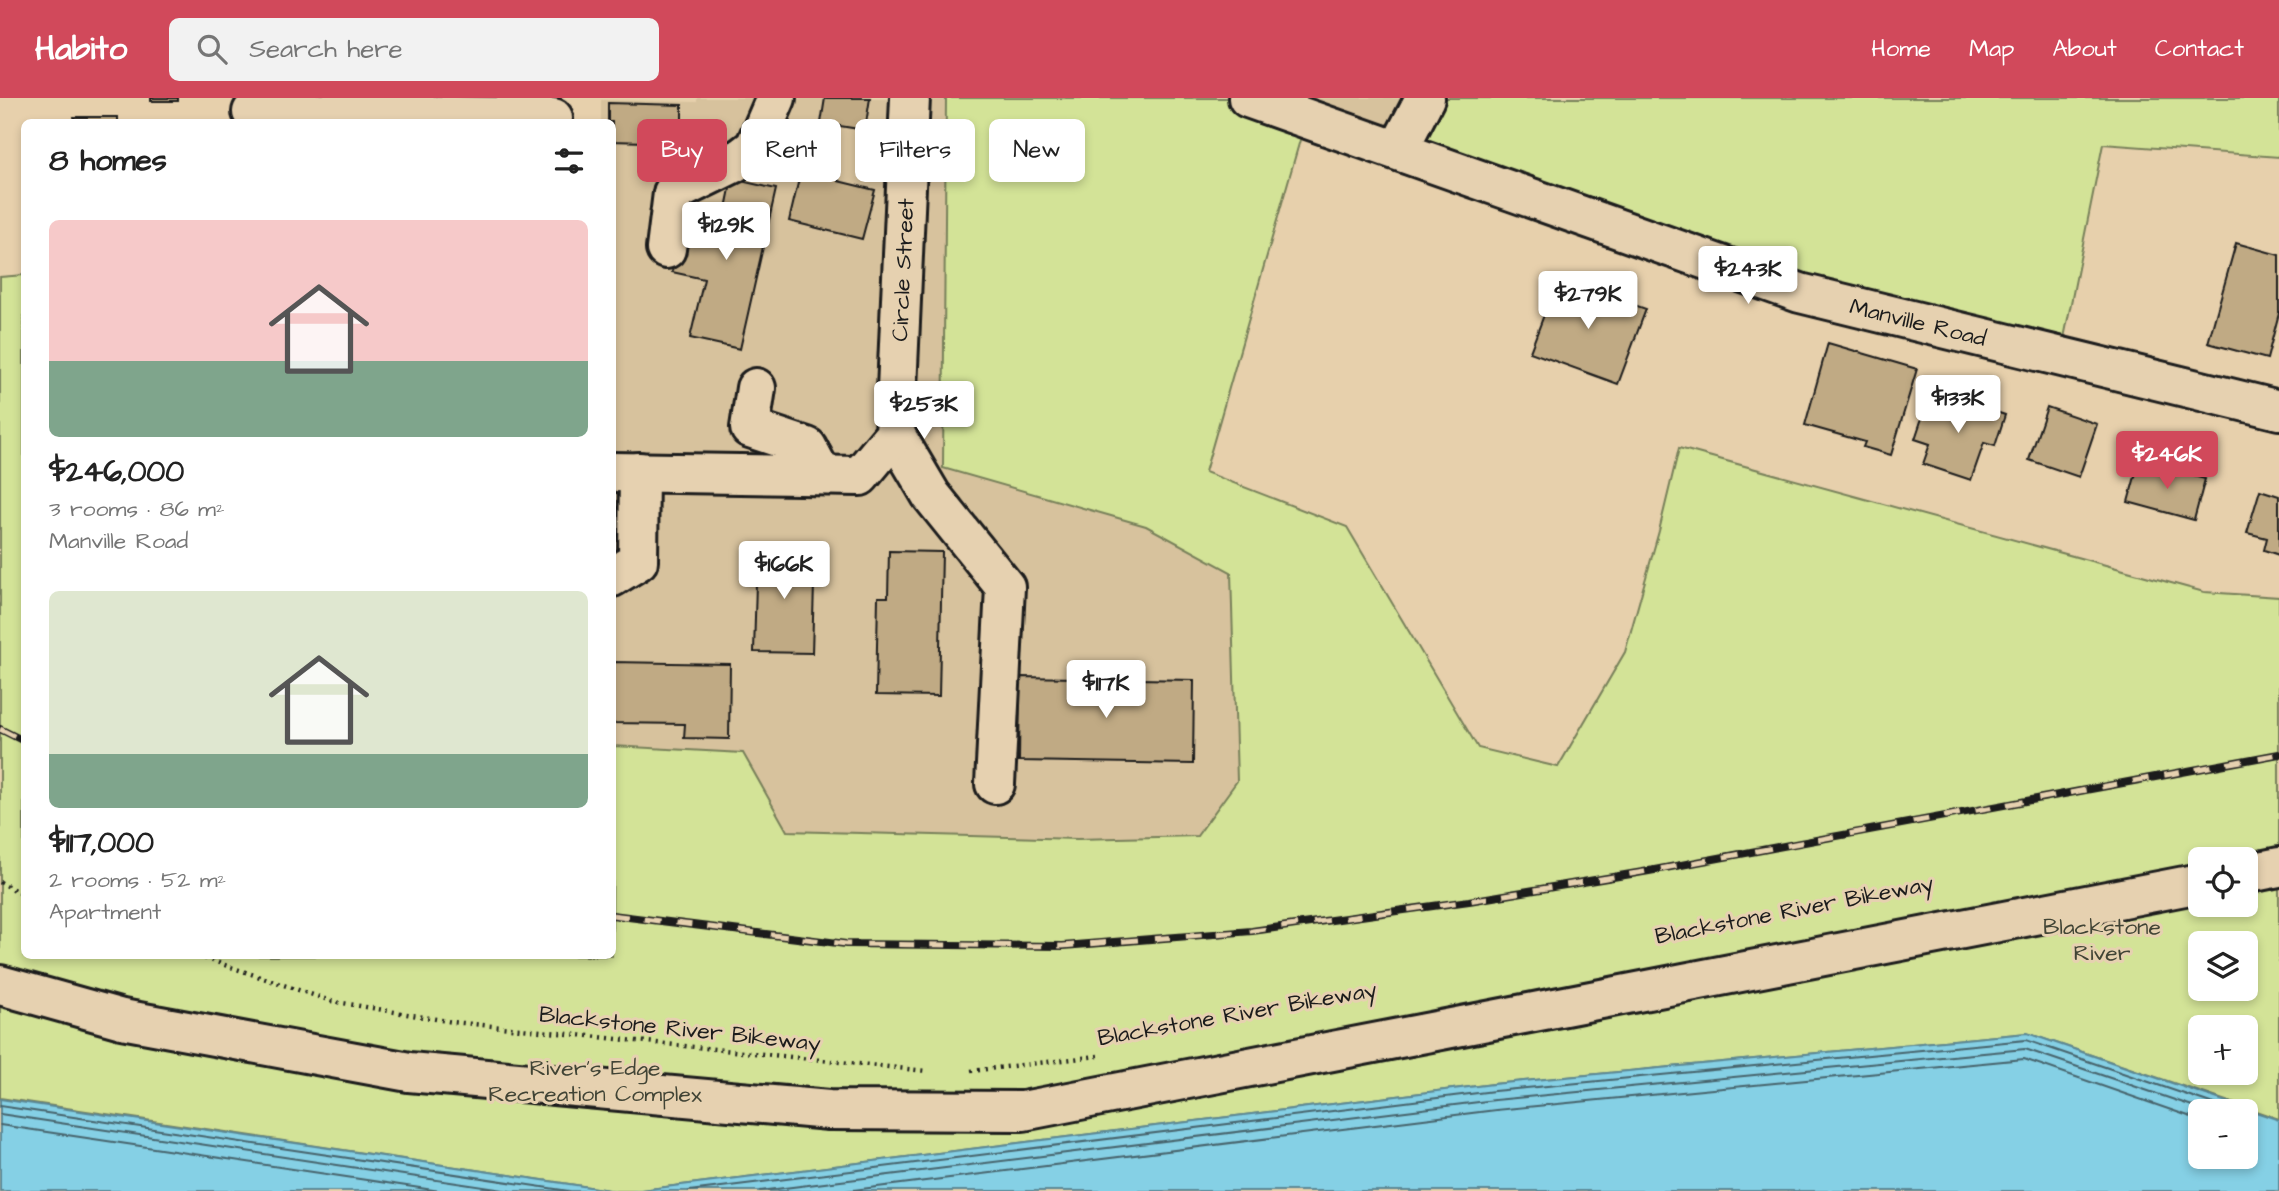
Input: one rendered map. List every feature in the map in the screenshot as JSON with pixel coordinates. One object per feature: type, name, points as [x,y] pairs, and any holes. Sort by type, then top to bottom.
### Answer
[{"type":"main road","points":[[666,249],[673,193],[734,163],[755,147],[776,98]]},
{"type":"main road","name":"Circle Street","points":[[895,434],[910,98]]},
{"type":"main road","name":"Manville Road","points":[[1248,98],[1800,293],[2279,410]]},
{"type":"main road","points":[[1398,150],[1425,98]]},
{"type":"main road","points":[[252,111],[553,118]]},
{"type":"main road","points":[[756,388],[750,428],[807,447],[822,475]]},
{"type":"main road","points":[[616,575],[638,561],[626,472],[860,476],[895,434],[931,495],[1005,587],[995,784]]},
{"type":"main road","points":[[2258,871],[2279,867]]},
{"type":"main road","points":[[0,985],[122,1019],[409,1072],[829,1110],[1023,1111],[2188,885]]},
{"type":"path","points":[[0,882],[21,893]]},
{"type":"path","name":"Blackstone River Bikeway","points":[[207,959],[331,1001],[453,1022],[937,1072]]},
{"type":"path","name":"Blackstone River Bikeway","points":[[964,1072],[1102,1056]]},
{"type":"shaded area","points":[[697,98],[946,98],[946,119],[855,119],[855,182],[946,182],[944,468],[1146,526],[1231,572],[1237,781],[1197,836],[1077,839],[787,831],[743,753],[616,746],[616,119],[601,119],[601,100],[697,102]]},
{"type":"shaded area","points":[[1265,98],[1444,98],[1407,147]]},
{"type":"green space","points":[[946,98],[1265,98],[1308,112],[1205,472],[1347,527],[1478,748],[1558,767],[1625,652],[1679,448],[2204,592],[2279,597],[2279,1119],[2258,1112],[2258,1099],[2220,1099],[2027,1033],[1493,1084],[616,1191],[0,1098],[0,277],[21,275],[21,959],[616,959],[616,746],[743,753],[787,831],[1077,839],[1197,836],[1237,781],[1231,572],[1146,526],[943,468],[945,182],[975,182],[975,119],[946,119]]},
{"type":"green space","points":[[1444,98],[2279,98],[2279,157],[2103,144],[2061,353],[1812,288],[1407,147]]},
{"type":"water","points":[[2027,1033],[2218,1099],[2188,1099],[2188,1169],[2258,1169],[2258,1113],[2279,1120],[2279,1191],[633,1191],[1493,1084]]},
{"type":"water","points":[[0,1099],[616,1191],[0,1191]]},
{"type":"building","points":[[151,98],[178,98],[178,101],[151,101]]},
{"type":"building","points":[[825,98],[870,98],[867,119],[855,119],[855,128],[841,126],[841,119],[822,119]]},
{"type":"building","points":[[608,103],[682,105],[682,119],[637,119],[637,142],[616,141],[616,119],[608,119]]},
{"type":"building","points":[[74,117],[118,117],[118,119]]},
{"type":"building","points":[[732,179],[776,189],[740,349],[690,338],[704,279],[672,272],[685,215],[723,223]]},
{"type":"building","points":[[798,182],[841,182],[875,190],[862,239],[789,221]]},
{"type":"building","points":[[2236,243],[2279,255],[2279,313],[2267,359],[2208,343]]},
{"type":"building","points":[[1558,278],[1646,309],[1618,384],[1530,352]]},
{"type":"building","points":[[1828,343],[1917,369],[1891,455],[1863,447],[1865,442],[1805,425]]},
{"type":"building","points":[[1942,394],[2005,415],[1995,446],[1984,443],[1971,480],[1923,464],[1930,444],[1915,439],[1925,409],[1936,413]]},
{"type":"building","points":[[2047,407],[2097,424],[2079,477],[2029,460]]},
{"type":"building","points":[[2139,462],[2205,479],[2194,520],[2128,502]]},
{"type":"building","points":[[2260,490],[2279,496],[2279,555],[2264,550],[2267,538],[2247,533]]},
{"type":"building","points":[[757,548],[815,550],[812,653],[754,652]]},
{"type":"building","points":[[889,551],[942,552],[939,696],[876,695],[878,597],[888,597]]},
{"type":"building","points":[[616,662],[730,664],[729,739],[684,738],[685,724],[616,723]]},
{"type":"building","points":[[1020,677],[1194,680],[1193,764],[1019,761]]},
{"type":"railway","points":[[0,729],[21,740]]},
{"type":"railway","points":[[616,915],[846,944],[1063,946],[1252,931],[1469,901],[1649,871],[2279,754]]},
{"type":"park label","name":"Blackstone River","points":[[2102,939]]},
{"type":"park label","name":"River's Edge Recreation Complex","points":[[595,1080]]}]
